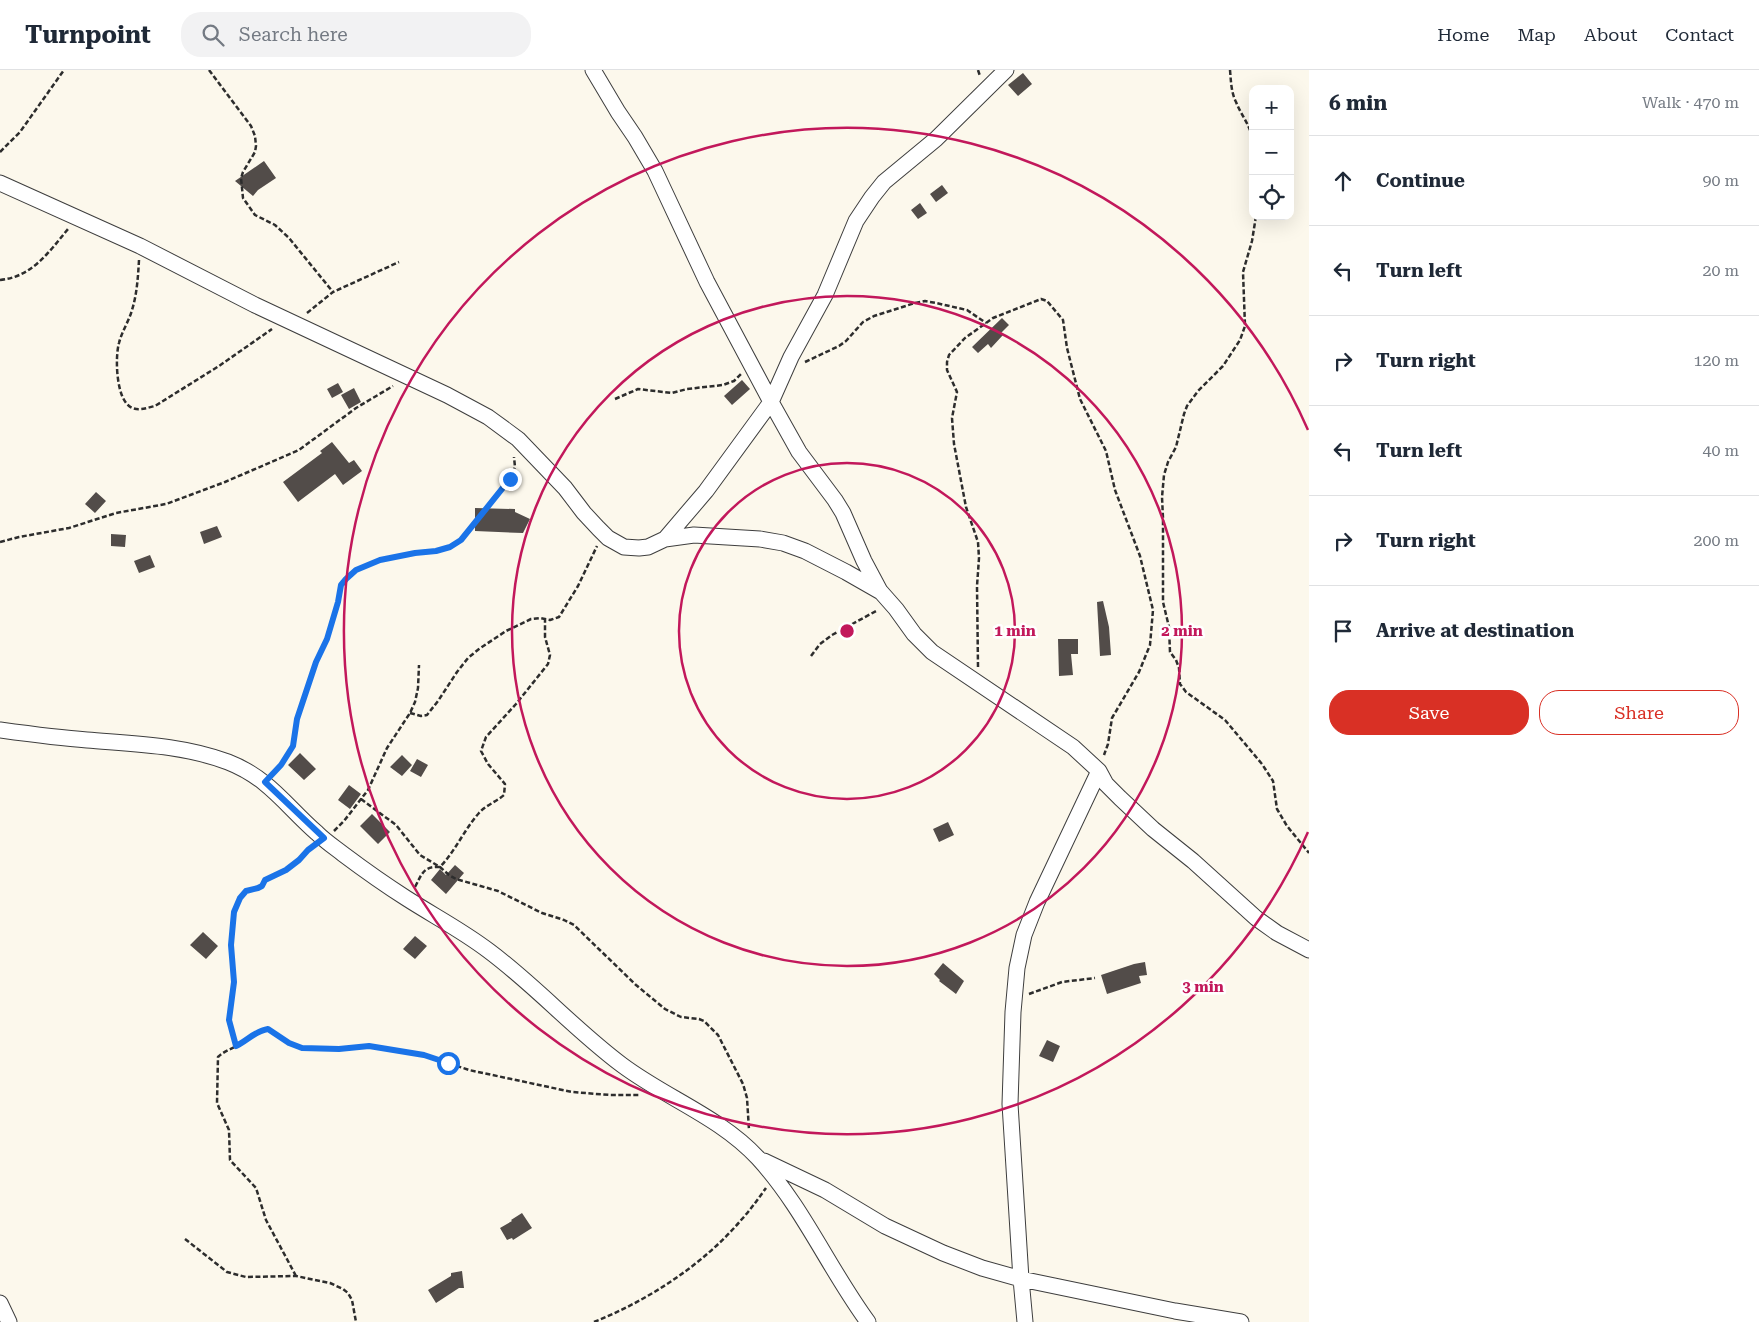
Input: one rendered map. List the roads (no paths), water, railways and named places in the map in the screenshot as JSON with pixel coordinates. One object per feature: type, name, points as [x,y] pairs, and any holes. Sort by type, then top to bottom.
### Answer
[{"type":"street","points":[[593,70],[655,171],[703,274],[799,452],[843,513],[864,561],[884,596],[923,644],[978,684],[1073,747],[1099,772],[1106,784],[1153,829],[1193,861],[1256,918],[1309,950]]},
{"type":"street","points":[[665,539],[706,492],[771,402],[803,334],[828,288],[856,221],[872,197],[884,182],[936,139],[1006,70]]},
{"type":"street","points":[[0,182],[140,246],[290,322],[447,395],[488,417],[518,439],[565,488],[584,514],[605,535],[624,547],[648,547],[665,539],[694,535],[760,539],[783,543],[805,551],[838,568],[884,596]]},
{"type":"street","points":[[0,730],[167,747],[212,757],[252,773],[265,782],[324,838],[358,865],[407,899],[450,924],[490,951],[603,1050],[639,1077],[707,1116],[753,1153],[775,1177],[810,1228],[840,1282],[868,1322]]},
{"type":"street","points":[[1025,1322],[1010,1104],[1013,1008],[1017,968],[1024,935],[1057,858],[1099,772]]},
{"type":"street","points":[[753,1153],[885,1226],[943,1253],[982,1268],[1021,1279],[1166,1309],[1241,1322]]},
{"type":"street","points":[[0,1303],[8,1322]]}]
